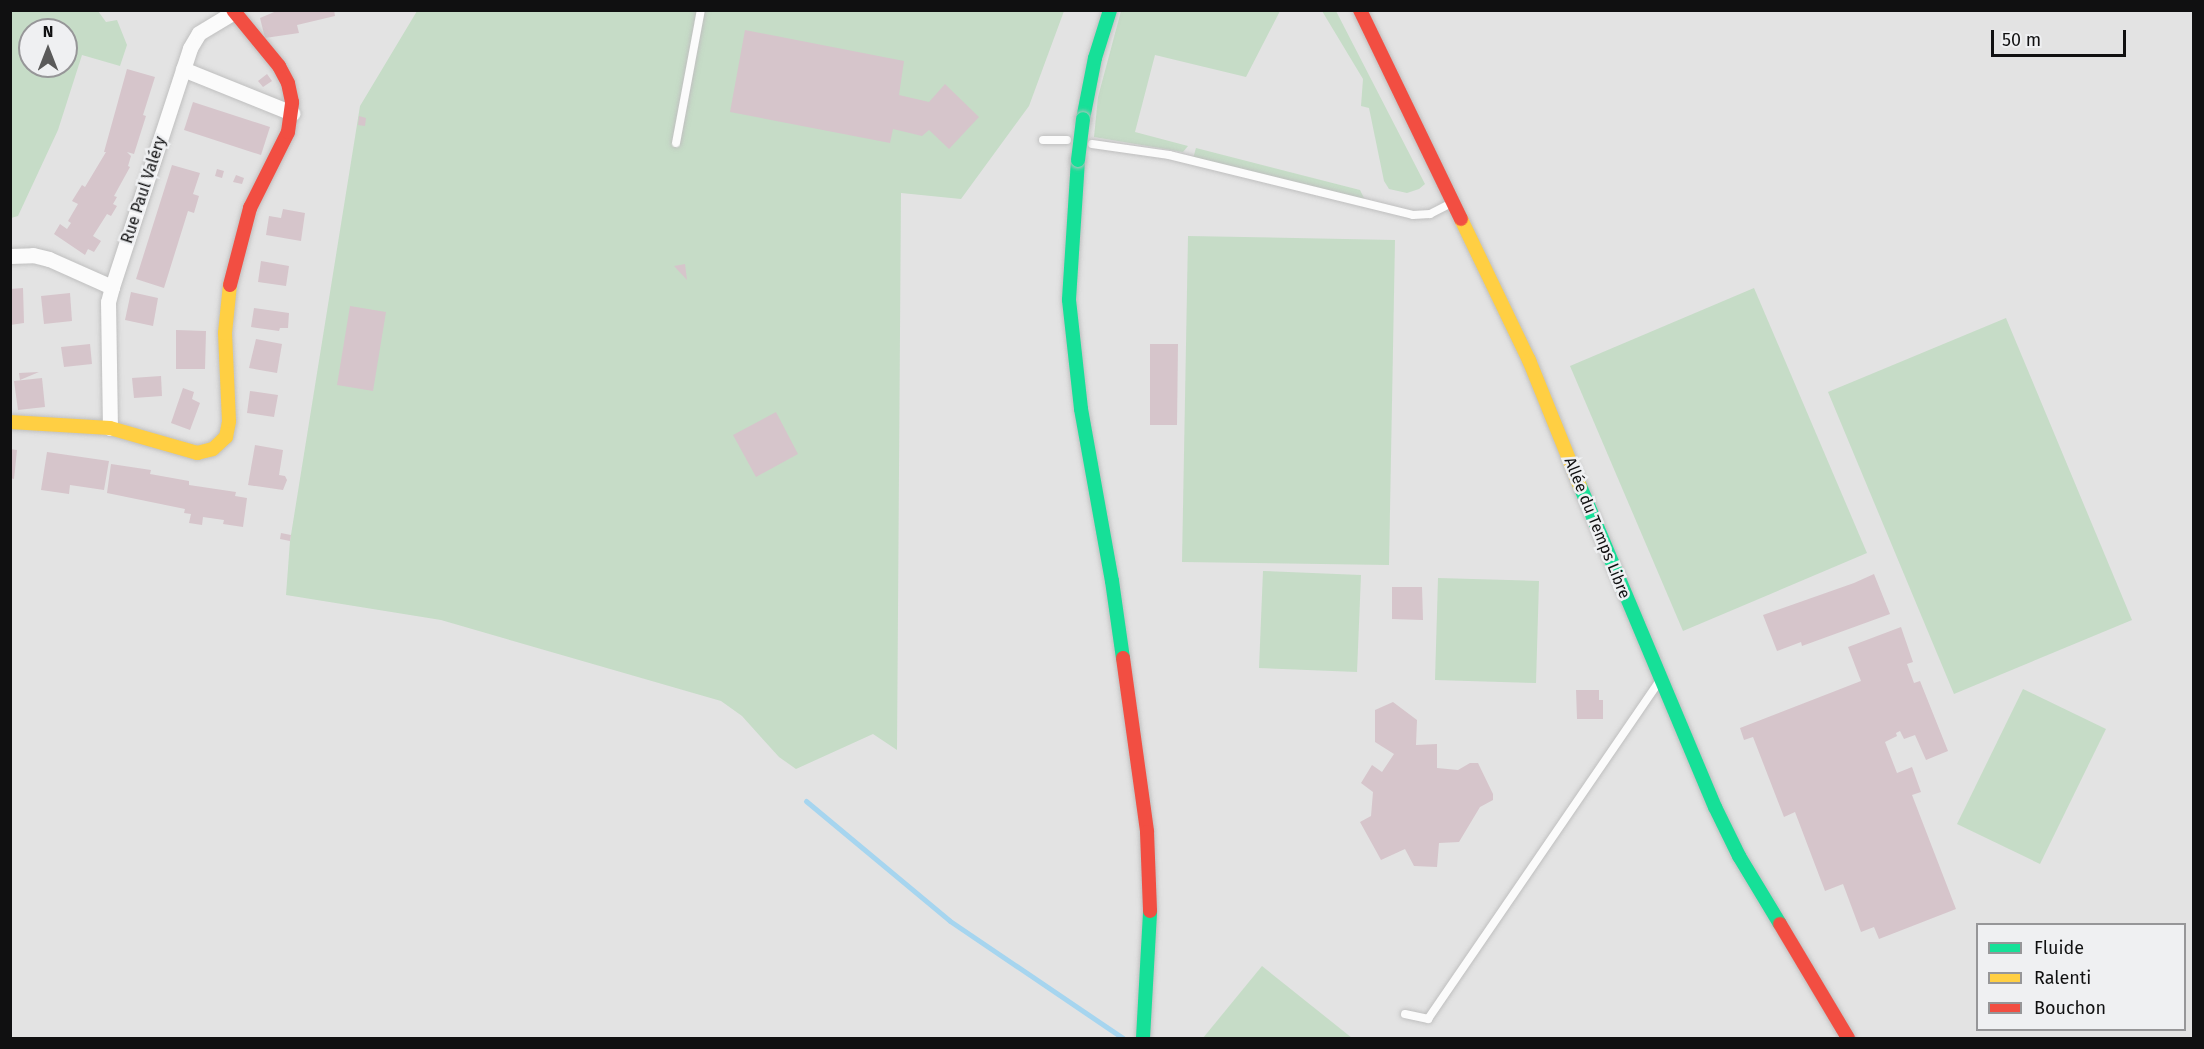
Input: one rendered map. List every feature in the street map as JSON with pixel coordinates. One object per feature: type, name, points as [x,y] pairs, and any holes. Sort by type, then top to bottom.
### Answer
[{"type":"street","points":[[1110,10],[1095,58],[1083,119],[1078,160],[1070,300],[1082,409],[1112,581],[1147,832],[1151,901],[1144,1034]]},
{"type":"street","name":"Allée du Temps Libre","points":[[1359,10],[1529,360],[1715,807],[1739,856],[1848,1038]]},
{"type":"street","points":[[10,422],[110,428],[197,453],[213,449],[226,437],[229,421],[225,333],[230,282],[250,208],[285,142],[292,113],[290,91],[284,75],[234,11]]},
{"type":"street","name":"Rue Paul Valéry","points":[[110,428],[108,321],[112,287],[183,69],[199,33],[234,11]]},
{"type":"street","points":[[183,69],[292,113]]},
{"type":"street","points":[[10,256],[33,255],[49,259],[112,287]]},
{"type":"lane","points":[[676,143],[701,10]]},
{"type":"lane","points":[[1043,140],[1067,140]]},
{"type":"lane","points":[[1092,144],[1169,155],[1413,215],[1430,214],[1451,203]]},
{"type":"lane","points":[[1405,1014],[1428,1019],[1661,679]]},
{"type":"green space","points":[[10,11],[98,11],[106,22],[117,20],[127,45],[120,66],[82,55],[78,68],[78,18],[18,18],[18,78],[75,78],[58,130],[18,216],[11,218]]},
{"type":"green space","points":[[417,11],[1064,11],[1029,106],[961,199],[901,193],[897,750],[873,734],[796,769],[779,757],[742,716],[721,701],[441,620],[286,595],[290,541],[360,106]]},
{"type":"green space","points":[[1121,11],[1280,11],[1246,77],[1155,55],[1135,132],[1188,146],[1183,152],[1094,137],[1098,97]]},
{"type":"green space","points":[[1322,11],[1336,11],[1425,184],[1419,189],[1407,193],[1389,189],[1384,181],[1369,108],[1361,106],[1363,79]]},
{"type":"green space","points":[[1196,148],[1360,190],[1366,202],[1192,162]]},
{"type":"green space","points":[[1188,236],[1395,240],[1389,565],[1182,562]]},
{"type":"green space","points":[[1754,288],[1867,553],[1683,631],[1570,366]]},
{"type":"green space","points":[[2006,318],[2132,620],[1954,694],[1828,392]]},
{"type":"green space","points":[[1263,571],[1361,575],[1357,672],[1259,668]]},
{"type":"green space","points":[[1438,578],[1539,581],[1536,683],[1435,680]]},
{"type":"green space","points":[[2023,689],[2106,729],[2040,864],[1957,824]]},
{"type":"green space","points":[[1262,966],[1352,1038],[1203,1038]]},
{"type":"building","points":[[279,10],[334,10],[335,16],[297,25],[299,33],[265,38],[260,18]]},
{"type":"building","points":[[745,30],[904,61],[899,95],[929,102],[945,84],[979,117],[949,149],[929,130],[922,136],[893,129],[890,143],[730,112]]},
{"type":"building","points":[[127,69],[155,77],[134,154],[127,152],[131,156],[128,166],[130,167],[114,196],[117,197],[113,204],[117,206],[111,216],[107,214],[93,236],[101,241],[94,252],[88,249],[85,255],[54,234],[60,224],[67,229],[71,223],[68,221],[78,204],[72,201],[82,185],[85,187],[106,152],[104,152]]},
{"type":"building","points":[[267,74],[272,81],[263,87],[258,81]]},
{"type":"building","points":[[193,102],[270,127],[261,155],[184,130]]},
{"type":"building","points":[[359,116],[366,118],[365,126],[358,125]]},
{"type":"building","points":[[172,165],[200,173],[193,194],[199,196],[194,213],[188,211],[164,288],[136,279]]},
{"type":"building","points":[[217,169],[224,171],[222,178],[215,176]]},
{"type":"building","points":[[236,175],[244,178],[242,184],[233,182]]},
{"type":"building","points":[[283,209],[305,213],[301,241],[266,235],[269,216],[281,218]]},
{"type":"building","points":[[261,261],[289,266],[286,286],[258,282]]},
{"type":"building","points":[[685,264],[687,280],[674,266]]},
{"type":"building","points":[[23,288],[24,323],[10,325],[10,289]]},
{"type":"building","points":[[131,292],[158,298],[153,326],[125,320]]},
{"type":"building","points":[[70,293],[72,321],[44,324],[41,296]]},
{"type":"building","points":[[350,306],[386,312],[373,391],[337,385]]},
{"type":"building","points":[[254,308],[289,313],[288,328],[280,328],[279,331],[251,327]]},
{"type":"building","points":[[176,330],[206,331],[205,369],[176,369]]},
{"type":"building","points":[[256,339],[282,344],[277,373],[249,368]]},
{"type":"building","points":[[90,344],[92,364],[64,367],[61,347]]},
{"type":"building","points":[[1150,344],[1178,344],[1177,425],[1150,425]]},
{"type":"building","points":[[39,372],[20,380],[19,373]]},
{"type":"building","points":[[161,376],[162,396],[134,398],[132,378]]},
{"type":"building","points":[[42,378],[45,407],[18,410],[14,381]]},
{"type":"building","points":[[183,388],[194,392],[192,399],[200,403],[190,430],[171,423]]},
{"type":"building","points":[[250,391],[278,395],[274,417],[247,413]]},
{"type":"building","points":[[776,412],[798,454],[756,477],[733,435]]},
{"type":"building","points":[[255,445],[283,450],[279,475],[285,476],[287,480],[283,490],[248,485]]},
{"type":"building","points":[[10,449],[17,450],[14,479],[10,478]]},
{"type":"building","points":[[47,452],[109,461],[104,490],[70,485],[69,494],[41,490]]},
{"type":"building","points":[[111,464],[151,470],[150,474],[189,481],[189,485],[236,492],[235,496],[247,498],[243,527],[223,524],[224,520],[203,517],[202,525],[189,523],[191,514],[184,513],[185,509],[107,493]]},
{"type":"building","points":[[281,533],[291,535],[290,541],[280,539]]},
{"type":"building","points":[[1874,574],[1890,614],[1802,646],[1801,642],[1777,651],[1763,615]]},
{"type":"building","points":[[1392,587],[1422,587],[1423,620],[1392,619]]},
{"type":"building","points":[[1901,627],[1913,662],[1907,664],[1914,683],[1920,681],[1948,751],[1926,760],[1915,735],[1904,739],[1900,731],[1896,733],[1897,736],[1885,742],[1897,773],[1912,767],[1921,792],[1912,795],[1956,909],[1879,939],[1874,927],[1861,932],[1843,884],[1825,891],[1795,812],[1784,817],[1753,737],[1744,740],[1740,728],[1861,681],[1848,647]]},
{"type":"building","points":[[1576,690],[1599,690],[1599,700],[1603,700],[1603,719],[1577,719]]},
{"type":"building","points":[[1393,702],[1417,720],[1416,745],[1437,744],[1437,768],[1458,770],[1470,763],[1478,763],[1493,794],[1493,800],[1480,807],[1459,842],[1439,843],[1437,867],[1414,866],[1405,849],[1381,860],[1360,822],[1371,816],[1373,792],[1361,783],[1372,765],[1382,772],[1394,754],[1375,742],[1375,710]]},
{"type":"waterway","points":[[806,801],[950,921],[1123,1038]]},
{"type":"traffic: fast","points":[[1083,119],[1095,58],[1110,10]]},
{"type":"traffic: fast","points":[[1078,160],[1083,119]]},
{"type":"traffic: fast","points":[[1078,160],[1069,300],[1081,409],[1112,581],[1123,658]]},
{"type":"traffic: fast","points":[[1580,486],[1715,807],[1739,856],[1780,924]]},
{"type":"traffic: fast","points":[[1143,1038],[1150,911]]},
{"type":"traffic: slow","points":[[1461,219],[1529,360],[1580,486]]},
{"type":"traffic: slow","points":[[10,422],[110,428],[197,453],[213,449],[226,437],[229,421],[225,333],[230,285]]},
{"type":"traffic: jam","points":[[230,285],[250,208],[288,132],[292,102],[288,83],[279,66],[233,10]]},
{"type":"traffic: jam","points":[[1360,10],[1461,219]]},
{"type":"traffic: jam","points":[[1123,658],[1147,832],[1150,911]]},
{"type":"traffic: jam","points":[[1780,924],[1848,1038]]}]
